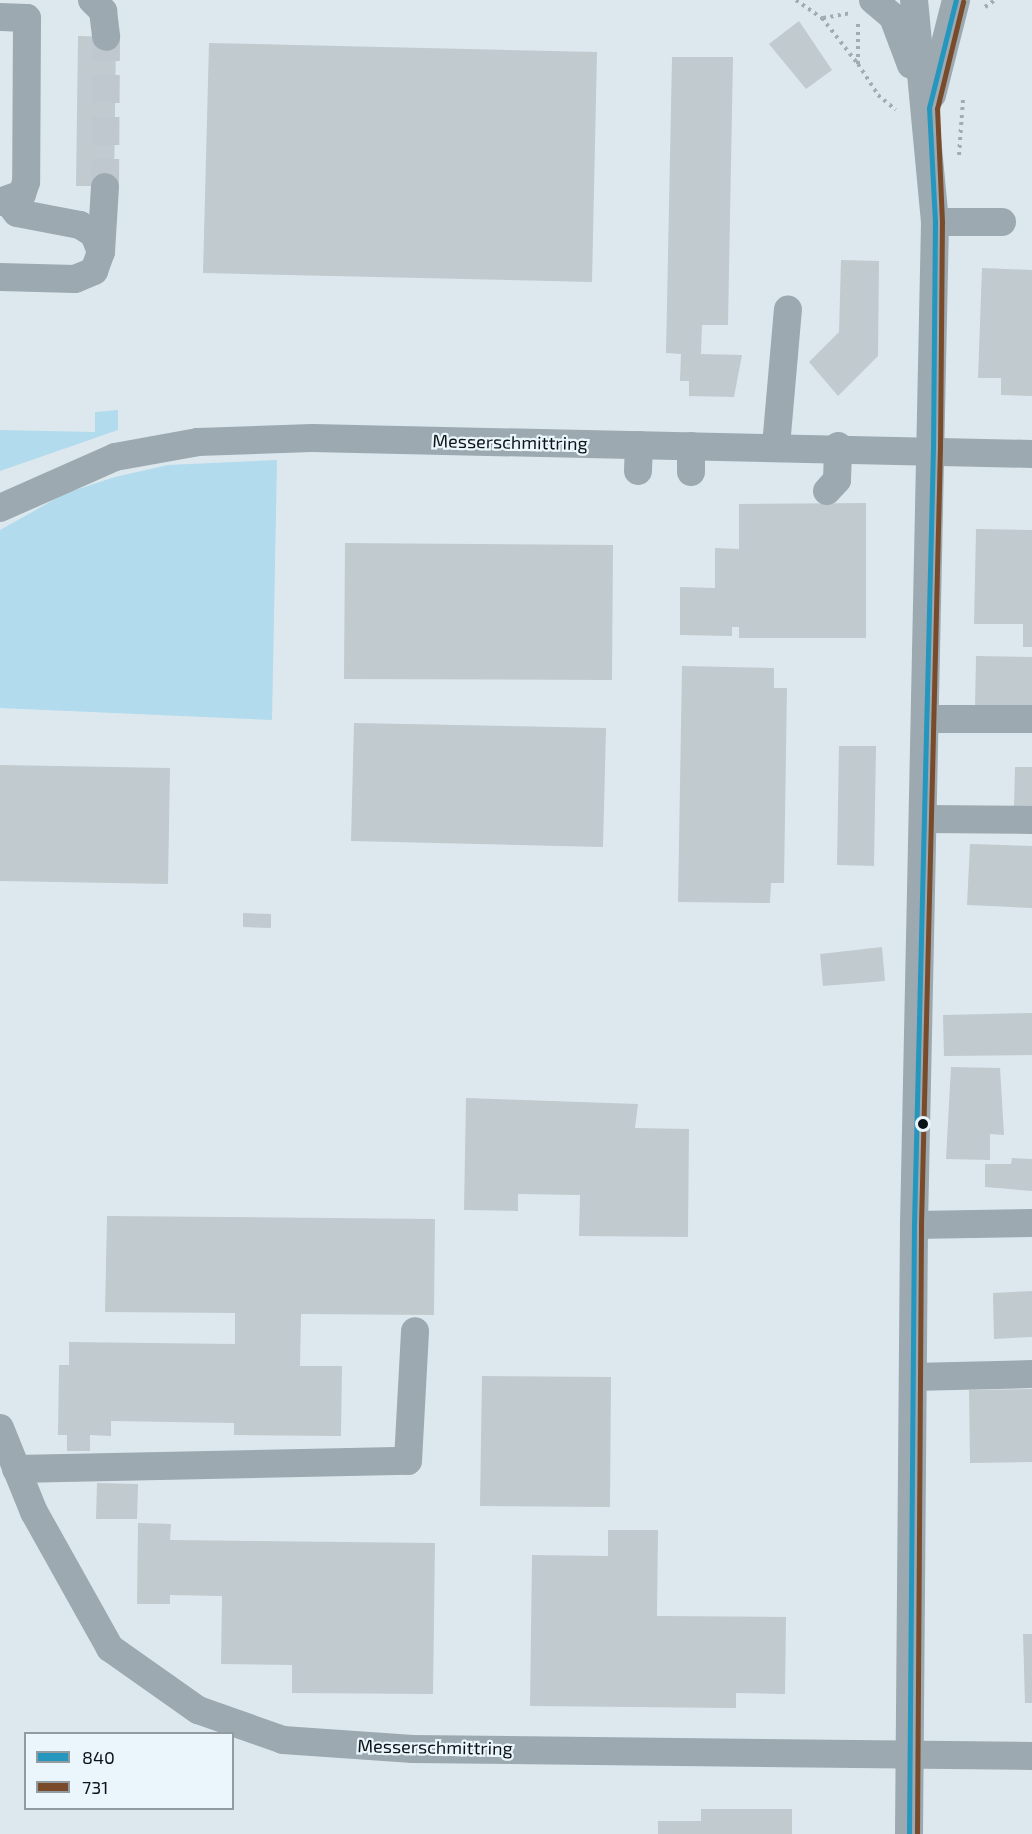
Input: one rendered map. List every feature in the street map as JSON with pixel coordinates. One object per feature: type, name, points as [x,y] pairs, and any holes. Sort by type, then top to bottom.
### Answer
[{"type":"street","points":[[92,0],[103,11],[106,37]]},
{"type":"street","points":[[873,0],[893,17],[929,108]]},
{"type":"street","points":[[909,1834],[914,1225],[933,449],[935,222],[929,108],[914,0]]},
{"type":"street","points":[[929,108],[968,6]]},
{"type":"street","points":[[24,12],[26,182],[22,194],[4,202],[17,213],[80,225],[94,234],[101,252]]},
{"type":"street","points":[[0,277],[75,279],[94,271],[101,252],[105,187]]},
{"type":"street","points":[[935,222],[1002,222]]},
{"type":"street","points":[[776,446],[788,310]]},
{"type":"street","name":"Messerschmittring","points":[[0,508],[115,457],[198,442],[691,459],[776,446],[933,449],[1032,454]]},
{"type":"street","points":[[827,491],[837,480],[838,447]]},
{"type":"street","points":[[926,719],[1032,719]]},
{"type":"street","points":[[924,819],[1032,820]]},
{"type":"street","points":[[914,1225],[1032,1223]]},
{"type":"street","points":[[16,1469],[408,1461],[415,1331]]},
{"type":"street","points":[[913,1377],[1032,1374]]},
{"type":"street","name":"Messerschmittring","points":[[0,1428],[34,1512],[110,1648],[198,1710],[263,1742],[328,1755],[414,1762],[1032,1756]]},
{"type":"path","points":[[796,0],[822,18],[858,64],[878,95],[929,137]]},
{"type":"path","points":[[968,6],[995,0]]},
{"type":"path","points":[[822,18],[860,14],[858,64]]},
{"type":"path","points":[[959,164],[963,93]]},
{"type":"shaded area","points":[[118,410],[118,430],[0,471],[0,430],[95,432],[95,412]]},
{"type":"shaded area","points":[[277,460],[272,720],[0,708],[0,530],[66,493],[115,477],[168,465]]},
{"type":"building","points":[[799,21],[832,70],[806,89],[769,44]]},
{"type":"building","points":[[78,36],[116,37],[114,186],[76,186]]},
{"type":"building","points":[[209,43],[597,52],[592,282],[203,273]]},
{"type":"building","points":[[672,57],[733,57],[728,325],[702,325],[701,354],[742,355],[734,397],[689,396],[689,381],[680,381],[681,354],[666,353]]},
{"type":"building","points":[[841,260],[879,261],[878,356],[838,396],[809,362],[839,332]]},
{"type":"building","points":[[982,268],[1032,270],[1032,396],[1001,395],[1001,378],[978,378]]},
{"type":"building","points":[[866,503],[866,638],[739,638],[739,627],[732,627],[732,636],[680,635],[680,587],[715,588],[715,548],[739,549],[739,504]]},
{"type":"building","points":[[976,529],[1032,530],[1032,647],[1023,647],[1023,624],[974,624]]},
{"type":"building","points":[[345,543],[613,545],[612,680],[344,679]]},
{"type":"building","points":[[976,656],[1032,657],[1032,706],[975,706]]},
{"type":"building","points":[[682,666],[774,668],[774,688],[787,688],[784,883],[771,883],[770,903],[678,902]]},
{"type":"building","points":[[354,723],[606,728],[603,847],[351,841]]},
{"type":"building","points":[[839,746],[876,746],[874,866],[837,865]]},
{"type":"building","points":[[0,765],[170,768],[168,884],[0,881]]},
{"type":"building","points":[[1015,767],[1032,767],[1032,808],[1014,807]]},
{"type":"building","points":[[970,844],[1032,846],[1032,908],[967,905]]},
{"type":"building","points":[[243,913],[271,914],[271,928],[243,927]]},
{"type":"building","points":[[882,947],[885,981],[823,986],[820,954]]},
{"type":"building","points":[[1032,1013],[1032,1055],[944,1056],[943,1015]]},
{"type":"building","points":[[951,1067],[1000,1068],[1004,1135],[990,1134],[990,1160],[946,1159]]},
{"type":"building","points":[[466,1098],[638,1104],[635,1128],[689,1129],[688,1237],[579,1236],[580,1195],[518,1194],[518,1211],[464,1210]]},
{"type":"building","points":[[1012,1158],[1032,1159],[1032,1191],[985,1187],[985,1164],[1011,1164]]},
{"type":"building","points":[[107,1216],[435,1219],[434,1315],[301,1314],[300,1366],[342,1366],[341,1436],[234,1435],[234,1423],[111,1421],[111,1436],[90,1435],[90,1451],[67,1451],[67,1435],[58,1435],[59,1365],[69,1365],[69,1342],[235,1344],[235,1313],[105,1312]]},
{"type":"building","points":[[1032,1291],[1032,1337],[994,1339],[993,1293]]},
{"type":"building","points":[[482,1376],[611,1377],[610,1507],[480,1506]]},
{"type":"building","points":[[1032,1389],[1032,1462],[970,1463],[969,1390]]},
{"type":"building","points":[[97,1483],[138,1484],[137,1519],[96,1519]]},
{"type":"building","points":[[138,1523],[171,1524],[170,1540],[435,1543],[433,1694],[292,1693],[292,1665],[221,1664],[222,1596],[170,1595],[170,1604],[137,1604]]},
{"type":"building","points":[[608,1530],[658,1530],[657,1616],[786,1617],[785,1694],[736,1693],[736,1708],[530,1706],[532,1555],[608,1556]]},
{"type":"building","points":[[1023,1634],[1032,1634],[1032,1703],[1025,1703]]},
{"type":"building","points":[[701,1809],[792,1809],[792,1834],[658,1834],[658,1821],[701,1821]]},
{"type":"tunnel","points":[[105,187],[106,37]]},
{"type":"transit line","name":"840","points":[[909,1834],[914,1225],[933,449],[935,222],[929,108],[956,0]]},
{"type":"transit line","name":"731","points":[[917,1834],[921,1225],[940,449],[942,222],[937,109],[963,2]]}]
